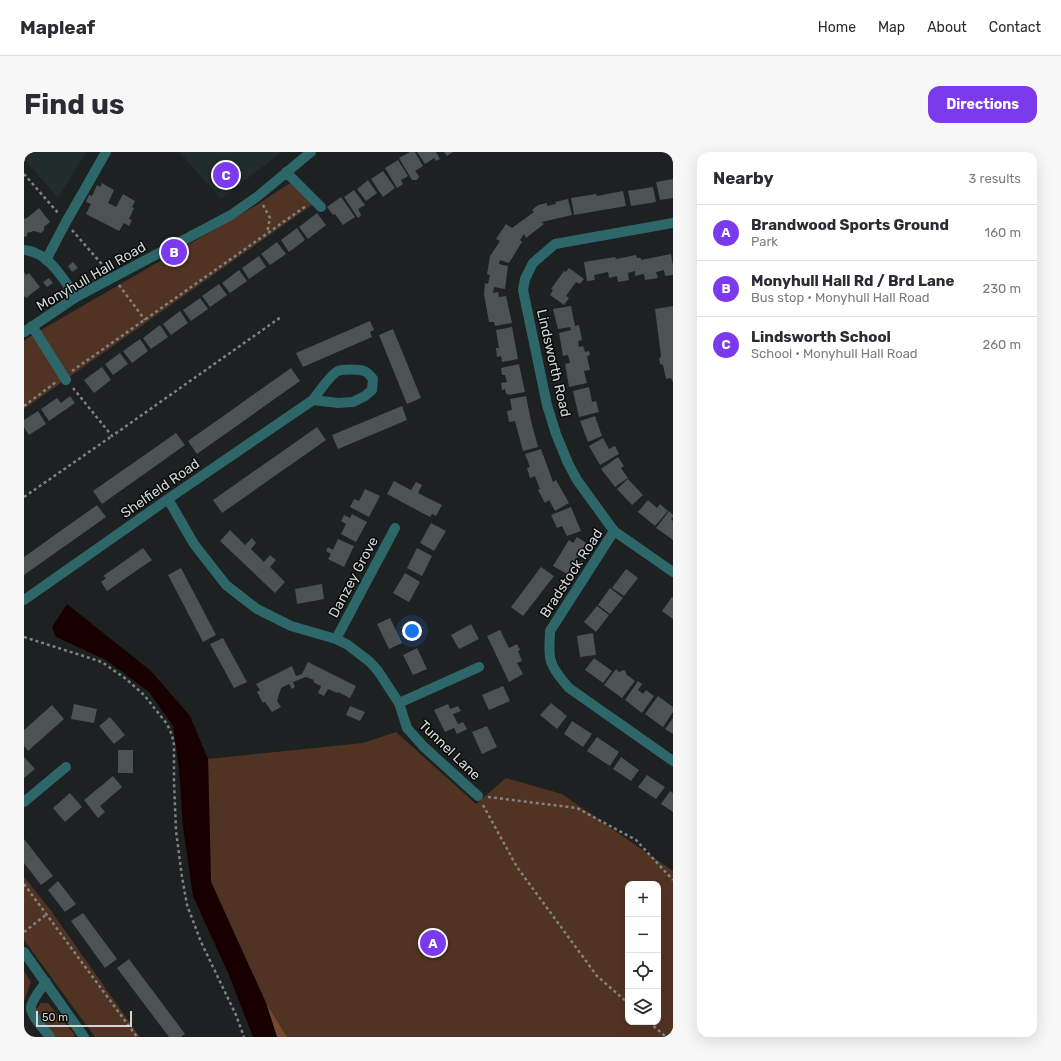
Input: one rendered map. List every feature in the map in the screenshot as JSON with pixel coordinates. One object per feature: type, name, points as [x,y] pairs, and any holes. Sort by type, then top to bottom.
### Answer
[{"type":"street","points":[[46,260],[106,152]]},
{"type":"street","name":"Monyhull Hall Road","points":[[28,329],[76,297],[231,214],[258,196],[310,152]]},
{"type":"street","points":[[286,172],[317,203]]},
{"type":"street","name":"Lindsworth Road","points":[[673,223],[555,244],[533,263],[525,279],[523,290],[547,404],[556,434],[577,480],[614,531],[673,572]]},
{"type":"street","points":[[24,250],[40,254],[53,266],[76,297]]},
{"type":"street","points":[[28,329],[65,378]]},
{"type":"street","name":"Shelfield Road","points":[[24,600],[313,400],[321,388],[338,371],[354,369],[365,371],[373,379],[372,390],[365,396],[353,402],[338,403],[313,400]]},
{"type":"street","name":"Tunnel Lane","points":[[168,499],[194,544],[226,585],[256,610],[291,626],[336,638],[348,645],[370,662],[378,671],[399,703],[406,728],[478,796]]},
{"type":"street","name":"Danzey Grove","points":[[336,638],[395,528]]},
{"type":"street","name":"Bradstock Road","points":[[614,531],[550,631],[549,647],[551,661],[568,688],[673,761]]},
{"type":"street","points":[[399,703],[479,667]]},
{"type":"street","points":[[24,802],[66,767]]},
{"type":"street","points":[[24,952],[84,1037]]},
{"type":"street","points":[[46,982],[31,1007],[32,1013],[50,1037]]},
{"type":"path","points":[[258,196],[270,218],[267,233]]},
{"type":"path","points":[[24,406],[267,233],[317,203]]},
{"type":"path","points":[[113,277],[145,320]]},
{"type":"path","points":[[24,497],[281,317]]},
{"type":"path","points":[[65,378],[112,436]]},
{"type":"path","points":[[24,637],[102,662],[126,679],[144,695],[167,724],[172,735],[174,745],[176,831],[187,905],[201,942],[236,1014],[244,1037]]},
{"type":"path","points":[[478,796],[517,867],[597,976],[625,1000]]},
{"type":"path","name":"Tunnel Lane","points":[[478,796],[577,808],[636,840],[673,880]]},
{"type":"path","points":[[24,884],[137,1037]]},
{"type":"path","points":[[24,932],[47,914]]},
{"type":"path","points":[[652,1025],[666,1037]]},
{"type":"shaded area","points":[[24,152],[86,152],[58,198],[24,159]]},
{"type":"shaded area","points":[[179,152],[282,152],[221,199]]},
{"type":"shaded area","points":[[290,183],[312,205],[24,409],[24,341],[255,206]]},
{"type":"shaded area","points":[[67,604],[151,671],[190,716],[208,759],[211,882],[266,1003],[277,1037],[253,1037],[229,975],[193,896],[183,827],[179,768],[173,726],[149,692],[106,660],[56,637],[52,627]]},
{"type":"shaded area","points":[[396,732],[476,804],[506,778],[562,794],[673,871],[673,1037],[287,1037],[266,1003],[211,882],[208,759],[363,743]]},
{"type":"shaded area","points":[[24,877],[49,908],[140,1037],[95,1037],[24,940]]},
{"type":"shaded area","points":[[24,971],[31,982],[24,1001]]},
{"type":"shaded area","points":[[41,1003],[48,1003],[75,1035],[74,1037],[55,1037],[35,1011]]},
{"type":"shaded area","points":[[266,1003],[287,1037],[277,1037]]},
{"type":"building","points":[[410,152],[415,152],[423,166],[415,171],[419,176],[416,180],[412,180],[399,158]]},
{"type":"building","points":[[417,152],[436,152],[440,159],[436,161],[434,158],[425,164]]},
{"type":"building","points":[[444,152],[453,152],[447,156]]},
{"type":"building","points":[[398,160],[408,176],[401,180],[403,184],[397,188],[385,168]]},
{"type":"building","points":[[383,171],[395,188],[383,197],[371,179]]},
{"type":"building","points":[[673,179],[673,198],[660,200],[656,182]]},
{"type":"building","points":[[368,180],[377,193],[366,201],[357,189]]},
{"type":"building","points":[[102,183],[114,190],[108,203],[116,207],[123,194],[135,201],[132,207],[134,208],[129,219],[132,220],[129,226],[124,223],[119,231],[86,214],[91,204],[86,202],[89,195],[92,196],[97,185],[100,187]]},
{"type":"building","points":[[653,187],[656,202],[631,206],[628,191]]},
{"type":"building","points":[[354,190],[365,205],[358,209],[361,215],[358,218],[344,197]]},
{"type":"building","points":[[623,191],[626,206],[574,215],[571,198],[596,194],[597,196]]},
{"type":"building","points":[[341,197],[355,217],[343,225],[335,214],[333,215],[327,207]]},
{"type":"building","points":[[568,199],[572,215],[542,222],[544,224],[526,238],[524,234],[520,240],[522,242],[509,263],[500,260],[499,264],[508,266],[505,289],[494,287],[493,293],[498,292],[499,297],[506,296],[512,323],[495,326],[494,322],[489,322],[484,294],[485,283],[488,284],[490,275],[487,274],[490,256],[500,241],[496,239],[506,224],[512,228],[534,212],[532,210],[538,205],[547,203],[547,206],[556,204],[555,202]]},
{"type":"building","points":[[39,208],[50,222],[44,227],[44,230],[41,233],[34,231],[27,233],[27,236],[24,237],[24,219]]},
{"type":"building","points":[[317,213],[326,225],[308,239],[299,227]]},
{"type":"building","points":[[297,228],[305,240],[289,252],[281,240]]},
{"type":"building","points":[[277,242],[286,254],[270,265],[261,254]]},
{"type":"building","points":[[671,254],[673,275],[665,276],[664,270],[656,272],[658,278],[645,280],[644,274],[635,276],[635,271],[628,273],[629,280],[618,282],[617,276],[609,278],[608,272],[594,275],[595,280],[587,281],[584,262],[615,257],[616,259],[636,255],[637,258],[641,258],[641,260]]},
{"type":"building","points":[[259,256],[266,267],[249,279],[242,268]]},
{"type":"building","points":[[73,262],[78,268],[72,272],[68,266]]},
{"type":"building","points":[[569,268],[584,279],[580,284],[576,282],[566,296],[569,298],[564,305],[550,295],[553,290],[551,289],[564,271],[566,272]]},
{"type":"building","points":[[239,270],[247,281],[230,293],[222,283]]},
{"type":"building","points":[[24,272],[26,275],[29,273],[40,287],[26,298],[25,296],[24,297]]},
{"type":"building","points":[[49,278],[53,283],[47,287],[43,282]]},
{"type":"building","points":[[219,284],[227,295],[210,307],[202,296]]},
{"type":"building","points":[[200,298],[208,309],[191,321],[183,310]]},
{"type":"building","points":[[571,306],[575,326],[579,325],[582,340],[578,341],[579,347],[583,346],[585,352],[589,351],[590,355],[587,356],[590,370],[584,371],[587,383],[569,387],[565,364],[570,363],[568,355],[563,356],[559,333],[571,330],[570,327],[558,329],[553,309]]},
{"type":"building","points":[[673,306],[673,383],[671,378],[666,379],[663,365],[660,364],[659,359],[661,356],[655,309]]},
{"type":"building","points":[[180,311],[188,323],[171,335],[163,324]]},
{"type":"building","points":[[370,321],[374,330],[370,332],[372,337],[303,367],[296,353]]},
{"type":"building","points":[[160,325],[168,337],[151,349],[143,338]]},
{"type":"building","points":[[512,327],[518,359],[502,362],[501,356],[497,357],[496,348],[499,348],[496,330]]},
{"type":"building","points":[[393,329],[421,398],[407,404],[379,335]]},
{"type":"building","points":[[140,339],[148,351],[132,363],[123,351]]},
{"type":"building","points":[[120,353],[128,364],[113,375],[105,364]]},
{"type":"building","points":[[519,364],[525,392],[509,395],[506,394],[505,389],[502,390],[501,383],[507,382],[505,375],[502,375],[501,368]]},
{"type":"building","points":[[102,367],[111,380],[94,393],[84,380]]},
{"type":"building","points":[[291,368],[300,381],[197,454],[188,441]]},
{"type":"building","points":[[589,387],[592,402],[596,401],[599,412],[579,417],[573,391]]},
{"type":"building","points":[[70,396],[75,403],[49,421],[41,409],[57,398],[61,403]]},
{"type":"building","points":[[526,396],[538,447],[523,451],[515,421],[509,422],[507,411],[512,410],[510,399]]},
{"type":"building","points":[[402,406],[407,420],[338,449],[332,435]]},
{"type":"building","points":[[38,411],[46,424],[29,435],[24,427],[24,420]]},
{"type":"building","points":[[595,416],[602,436],[588,442],[580,421]]},
{"type":"building","points":[[317,427],[326,440],[222,513],[213,500]]},
{"type":"building","points":[[176,433],[185,445],[102,504],[93,491]]},
{"type":"building","points":[[603,438],[609,449],[615,446],[619,454],[600,465],[589,446]]},
{"type":"building","points":[[541,449],[553,482],[556,480],[569,503],[555,511],[549,500],[545,503],[538,490],[540,489],[535,476],[530,478],[527,468],[530,467],[525,454]]},
{"type":"building","points":[[618,457],[624,466],[621,468],[628,478],[615,487],[601,469]]},
{"type":"building","points":[[628,479],[643,495],[632,505],[617,489]]},
{"type":"building","points":[[394,481],[411,490],[416,482],[422,485],[418,493],[442,505],[436,516],[432,514],[430,517],[387,494]]},
{"type":"building","points":[[365,489],[380,496],[369,517],[350,507],[354,499],[359,501]]},
{"type":"building","points":[[648,500],[657,508],[660,504],[668,511],[655,526],[638,512]]},
{"type":"building","points":[[97,505],[106,517],[24,575],[24,557]]},
{"type":"building","points":[[571,507],[581,531],[567,536],[562,526],[557,528],[551,515]]},
{"type":"building","points":[[669,511],[673,515],[671,519],[673,521],[673,540],[656,528]]},
{"type":"building","points":[[352,514],[367,522],[356,542],[341,534],[346,524],[341,521],[344,515],[350,518]]},
{"type":"building","points":[[431,523],[446,531],[434,551],[420,543]]},
{"type":"building","points":[[230,530],[245,545],[252,538],[256,543],[251,549],[264,562],[270,555],[276,560],[270,567],[285,582],[275,593],[220,541]]},
{"type":"building","points":[[577,537],[586,543],[567,574],[553,566],[569,540],[573,543]]},
{"type":"building","points":[[338,539],[354,546],[344,567],[328,559],[331,554],[326,551],[328,547],[333,550]]},
{"type":"building","points":[[143,548],[152,560],[107,591],[101,582],[106,578],[103,576]]},
{"type":"building","points":[[417,548],[432,556],[422,576],[407,568]]},
{"type":"building","points":[[541,567],[554,576],[523,616],[511,607]]},
{"type":"building","points":[[181,568],[216,635],[203,642],[168,575]]},
{"type":"building","points":[[626,569],[638,578],[624,596],[612,588]]},
{"type":"building","points":[[405,573],[420,582],[409,602],[393,593]]},
{"type":"building","points":[[322,584],[324,599],[297,604],[295,589]]},
{"type":"building","points":[[610,588],[623,598],[610,614],[598,605]]},
{"type":"building","points":[[672,597],[673,598],[673,619],[662,611]]},
{"type":"building","points":[[597,606],[609,615],[596,632],[584,622]]},
{"type":"building","points":[[390,618],[402,643],[389,649],[377,624]]},
{"type":"building","points":[[471,624],[479,639],[459,649],[451,635]]},
{"type":"building","points":[[500,630],[509,648],[517,644],[522,661],[517,663],[523,674],[509,682],[487,636]]},
{"type":"building","points":[[593,633],[596,655],[580,657],[577,636]]},
{"type":"building","points":[[223,638],[247,682],[234,688],[210,644]]},
{"type":"building","points":[[417,648],[427,669],[413,675],[403,655]]},
{"type":"building","points":[[594,658],[612,671],[603,683],[585,670]]},
{"type":"building","points":[[308,662],[356,686],[350,698],[328,689],[324,696],[318,693],[321,686],[313,682],[314,680],[306,677],[293,682],[295,687],[292,689],[289,684],[281,688],[277,701],[281,707],[272,712],[265,702],[263,703],[257,692],[260,690],[256,684],[292,666],[296,676],[302,674]]},
{"type":"building","points":[[616,669],[619,672],[624,670],[626,674],[635,681],[622,698],[604,685]]},
{"type":"building","points":[[638,681],[642,684],[638,690],[643,694],[646,690],[654,696],[642,713],[625,700]]},
{"type":"building","points":[[503,686],[510,701],[489,710],[482,695]]},
{"type":"building","points":[[658,696],[673,707],[673,712],[663,727],[645,714]]},
{"type":"building","points":[[551,703],[567,716],[557,729],[540,715]]},
{"type":"building","points":[[74,704],[97,709],[94,723],[71,719]]},
{"type":"building","points":[[448,704],[450,709],[458,706],[461,711],[453,714],[458,724],[463,722],[467,729],[457,734],[454,728],[445,732],[434,710]]},
{"type":"building","points":[[52,705],[64,719],[28,751],[24,746],[24,730]]},
{"type":"building","points":[[350,706],[365,712],[360,721],[346,715]]},
{"type":"building","points":[[110,717],[125,735],[114,744],[99,726]]},
{"type":"building","points":[[673,718],[673,734],[665,729]]},
{"type":"building","points":[[572,721],[592,734],[583,747],[564,734]]},
{"type":"building","points":[[487,726],[497,747],[482,754],[472,732]]},
{"type":"building","points":[[597,737],[619,752],[610,766],[587,751]]},
{"type":"building","points":[[118,750],[133,750],[133,773],[118,773]]},
{"type":"building","points":[[24,757],[35,769],[24,778]]},
{"type":"building","points":[[621,757],[639,770],[631,781],[613,769]]},
{"type":"building","points":[[647,775],[665,787],[656,799],[638,787]]},
{"type":"building","points":[[113,776],[122,787],[100,806],[105,812],[98,818],[84,800]]},
{"type":"building","points":[[670,791],[673,793],[673,812],[661,804]]},
{"type":"building","points":[[70,793],[82,807],[65,822],[53,808]]},
{"type":"building","points":[[24,839],[53,876],[41,885],[24,863]]},
{"type":"building","points":[[58,881],[76,904],[65,912],[48,890]]},
{"type":"building","points":[[83,913],[117,959],[105,968],[71,921]]},
{"type":"building","points":[[129,959],[185,1034],[181,1037],[169,1037],[117,968]]},
{"type":"place","name":"Lindsworth School","points":[[226,175]]},
{"type":"place","name":"Monyhull Hall Rd / Brd Lane","points":[[174,252]]},
{"type":"place","name":"Brandwood Sports Ground","points":[[433,943]]}]
